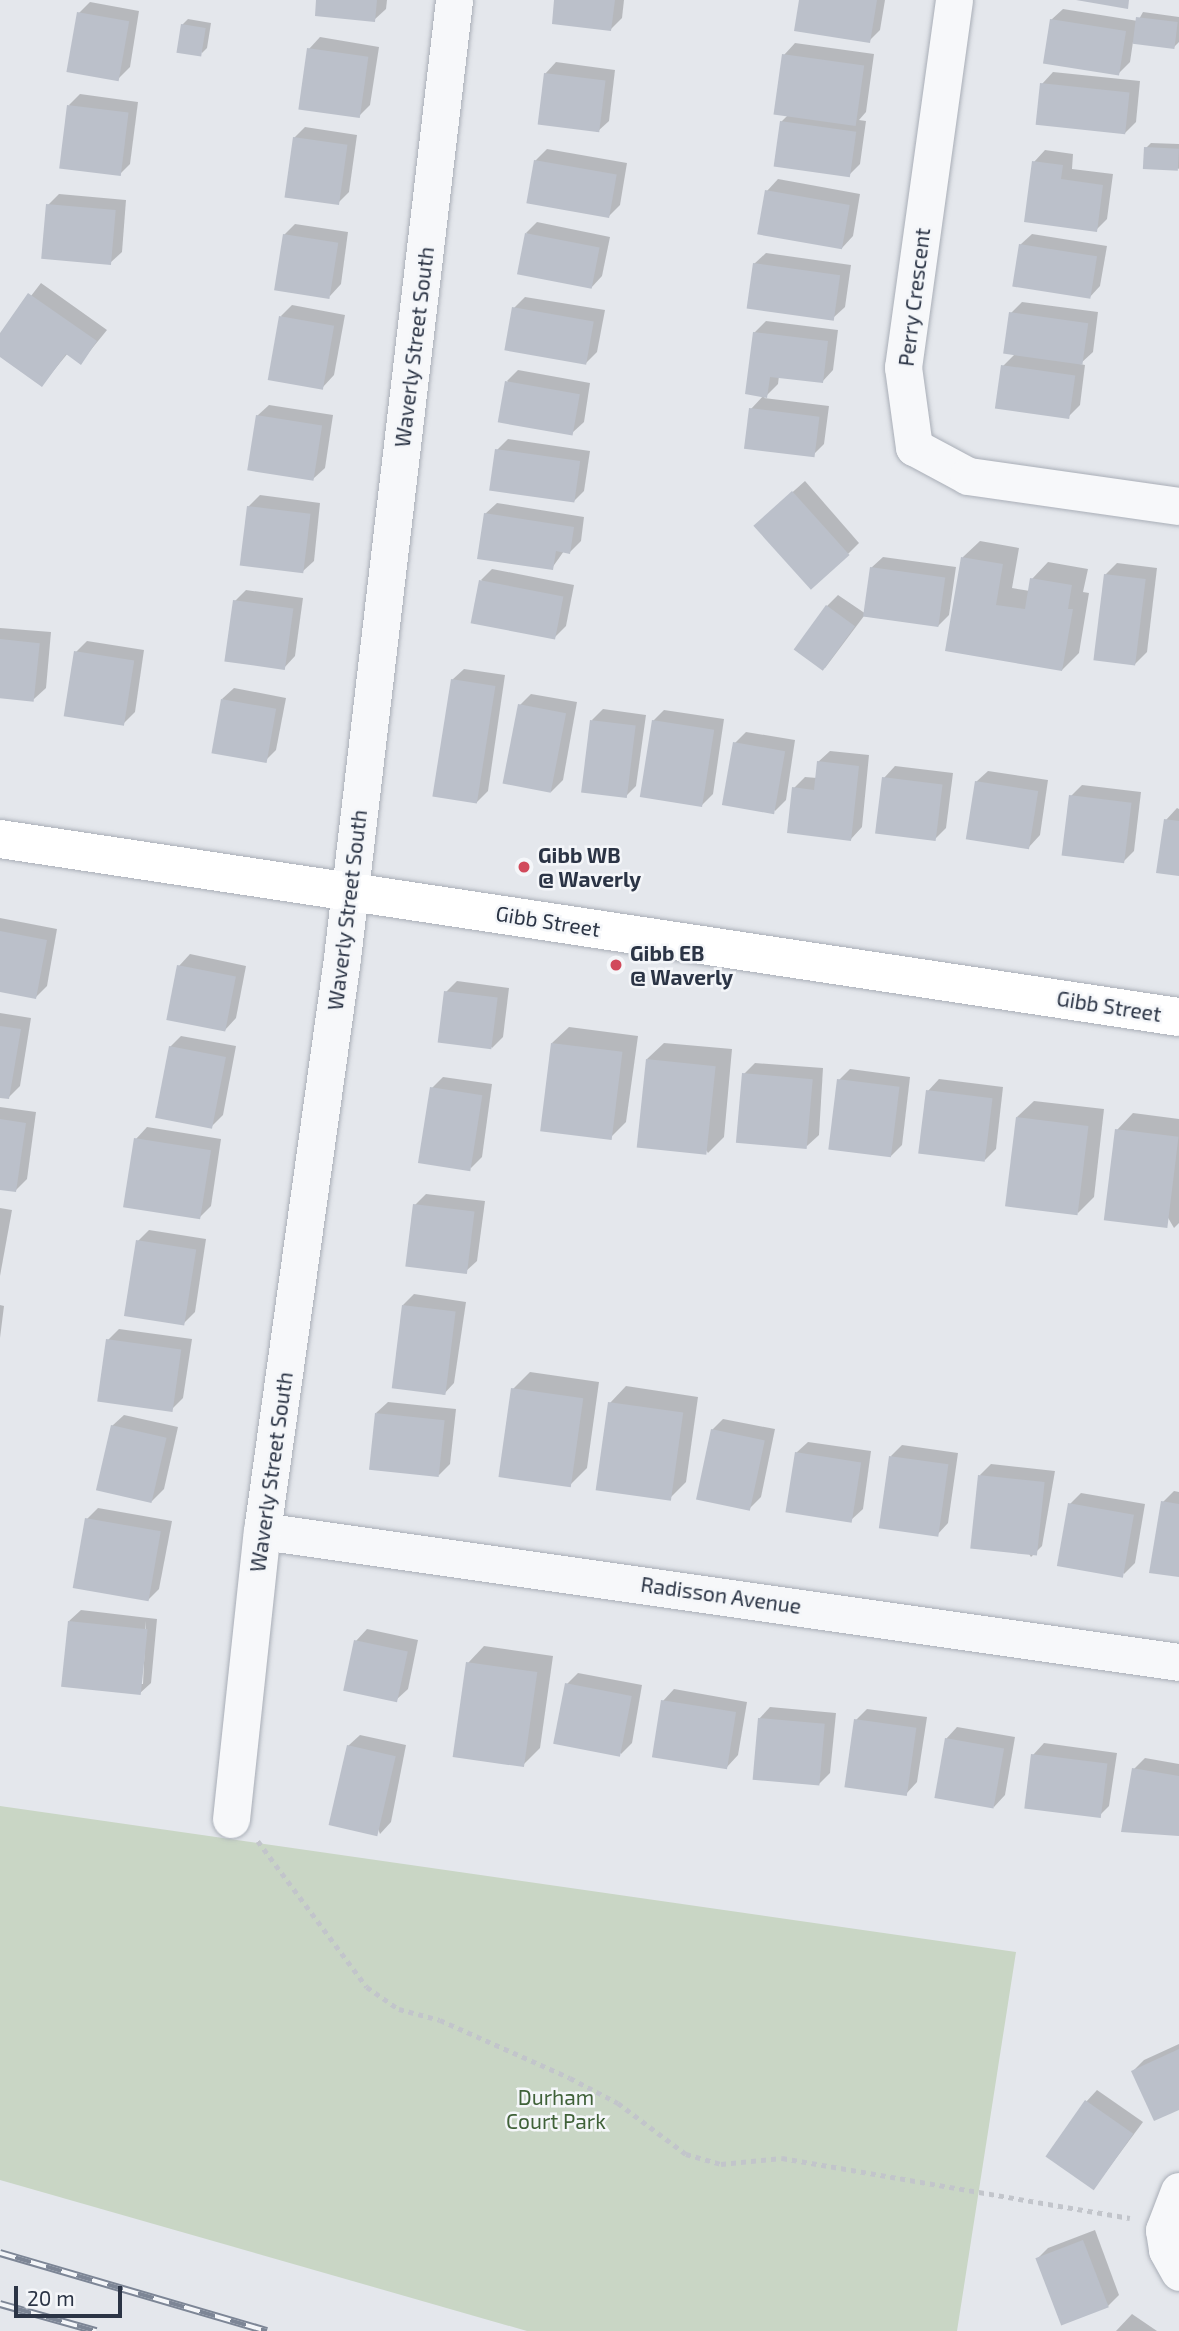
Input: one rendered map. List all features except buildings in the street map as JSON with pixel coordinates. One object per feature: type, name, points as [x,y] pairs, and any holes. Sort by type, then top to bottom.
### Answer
[{"type":"main road","name":"Gibb Street","points":[[0,839],[1179,1017]]},
{"type":"street","name":"Waverly Street South","points":[[231,1819],[262,1531],[349,891],[454,0]]},
{"type":"street","name":"Perry Crescent","points":[[954,0],[903,367],[914,447],[968,476],[1179,506]]},
{"type":"street","name":"Radisson Avenue","points":[[262,1531],[1179,1662]]},
{"type":"street","points":[[1172,2208],[1167,2250],[1179,2272]]},
{"type":"path","points":[[231,1819],[254,1835],[272,1865],[367,1987],[398,2009],[440,2020],[570,2078],[618,2103],[686,2154],[721,2164],[782,2158],[1172,2208]]},
{"type":"green space","name":"Durham Court Park","points":[[0,1806],[1016,1952],[957,2331],[527,2331],[0,2180]]},
{"type":"railway","points":[[0,2253],[267,2331]]},
{"type":"railway","points":[[0,2304],[96,2331]]},
{"type":"place","name":"Gibb WB @ Waverly","points":[[524,867]]},
{"type":"place","name":"Gibb EB @ Waverly","points":[[616,965]]}]
